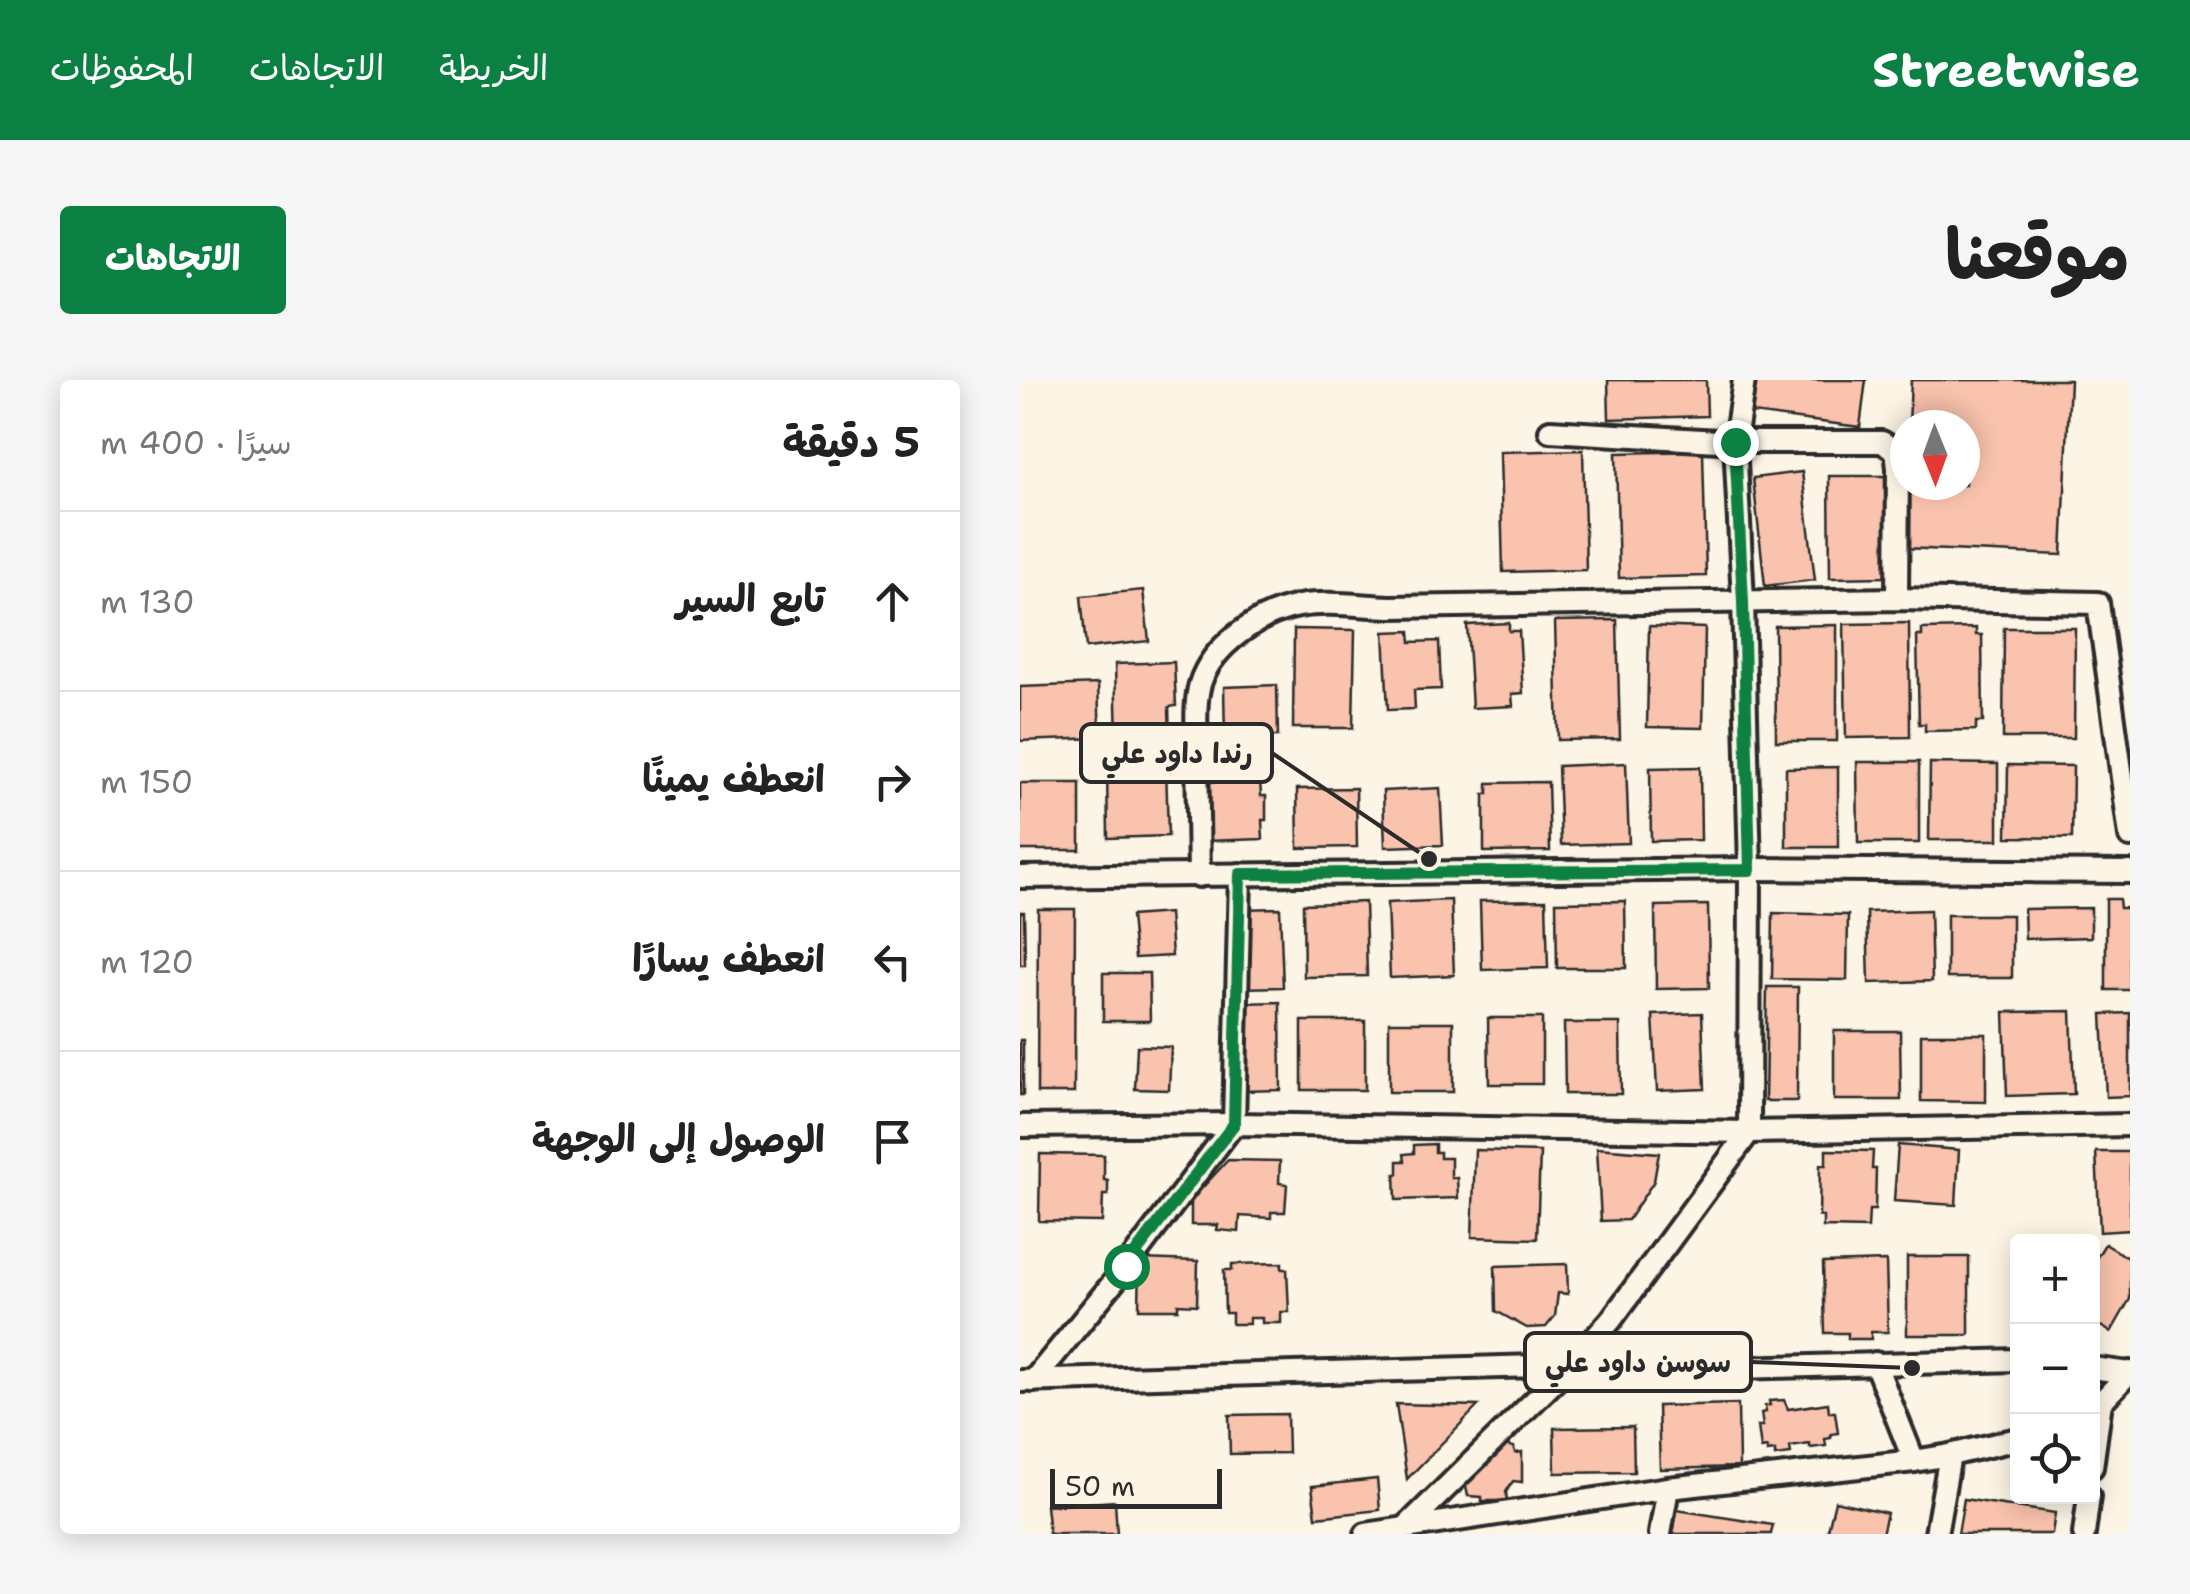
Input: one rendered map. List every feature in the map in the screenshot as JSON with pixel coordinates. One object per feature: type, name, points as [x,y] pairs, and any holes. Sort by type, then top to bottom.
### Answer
[{"type":"street","points":[[1406,1528],[1610,1320],[1750,1132],[1750,870],[1735,442],[1744,380]]},
{"type":"street","points":[[1550,431],[1735,442],[1882,442],[1896,451],[1898,468],[1897,599]]},
{"type":"street","points":[[1199,876],[1200,683],[1241,630],[1297,606],[1326,604],[1390,607],[1897,599],[2098,602],[2130,836]]},
{"type":"street","points":[[1020,877],[1750,870],[2130,872]]},
{"type":"street","points":[[1026,1381],[1126,1266],[1234,1124],[1240,874]]},
{"type":"street","points":[[1020,1126],[1234,1124],[1750,1132],[2130,1125]]},
{"type":"street","points":[[1026,1381],[1570,1365],[1737,1368],[2010,1360]]},
{"type":"street","points":[[1875,1363],[1914,1461]]},
{"type":"street","points":[[2100,1369],[2130,1372]]},
{"type":"street","points":[[2100,1400],[2130,1372]]},
{"type":"street","points":[[1366,1534],[1668,1488],[1914,1461],[2010,1440]]},
{"type":"street","points":[[1936,1534],[1950,1455]]},
{"type":"street","points":[[1660,1534],[1668,1488]]},
{"type":"street","points":[[2084,1534],[2088,1504]]},
{"type":"building","points":[[1608,380],[1706,380],[1707,416],[1609,419]]},
{"type":"building","points":[[1756,380],[1866,380],[1860,427],[1752,413]]},
{"type":"building","points":[[1911,380],[2070,380],[2062,555],[1904,548],[1906,500],[1980,500],[1980,410],[1910,410]]},
{"type":"building","points":[[1583,450],[1586,570],[1503,572],[1500,452]]},
{"type":"building","points":[[1703,451],[1706,576],[1619,578],[1616,453]]},
{"type":"building","points":[[1802,472],[1815,580],[1765,586],[1753,478]]},
{"type":"building","points":[[1829,476],[1885,476],[1886,577],[1830,578]]},
{"type":"building","points":[[1143,590],[1149,641],[1086,648],[1081,596]]},
{"type":"building","points":[[1617,620],[1620,739],[1558,740],[1555,621]]},
{"type":"building","points":[[1509,623],[1509,631],[1519,631],[1523,693],[1512,694],[1513,706],[1472,708],[1467,625]]},
{"type":"building","points":[[1909,623],[1910,737],[1846,738],[1844,624]]},
{"type":"building","points":[[1837,625],[1837,741],[1776,741],[1775,626]]},
{"type":"building","points":[[1649,626],[1705,628],[1703,728],[1647,727]]},
{"type":"building","points":[[1976,628],[1976,635],[1982,635],[1983,722],[1976,722],[1976,730],[1925,731],[1925,724],[1919,724],[1917,636],[1922,636],[1922,629]]},
{"type":"building","points":[[2004,628],[2075,628],[2074,738],[2003,738]]},
{"type":"building","points":[[1294,629],[1355,630],[1353,728],[1293,728]]},
{"type":"building","points":[[1410,631],[1411,642],[1439,641],[1441,689],[1414,690],[1415,709],[1388,710],[1384,632]]},
{"type":"building","points":[[1174,662],[1176,706],[1169,707],[1170,740],[1117,741],[1115,664]]},
{"type":"building","points":[[1098,684],[1100,738],[1020,741],[1020,687]]},
{"type":"building","points":[[1277,685],[1278,736],[1225,738],[1224,687]]},
{"type":"building","points":[[1857,762],[1919,762],[1919,843],[1858,843]]},
{"type":"building","points":[[1626,763],[1629,843],[1561,845],[1558,766]]},
{"type":"building","points":[[1930,763],[1998,764],[1998,840],[1929,840]]},
{"type":"building","points":[[1166,764],[1168,836],[1108,838],[1107,766]]},
{"type":"building","points":[[2008,765],[2073,766],[2072,838],[2007,837]]},
{"type":"building","points":[[1700,767],[1701,840],[1651,841],[1650,768]]},
{"type":"building","points":[[1838,767],[1838,847],[1786,847],[1786,768]]},
{"type":"building","points":[[1260,780],[1261,796],[1266,796],[1263,839],[1205,841],[1203,782]]},
{"type":"building","points":[[1548,782],[1550,851],[1484,852],[1484,794],[1488,794],[1488,783]]},
{"type":"building","points":[[1020,783],[1080,783],[1080,850],[1020,850]]},
{"type":"building","points":[[1356,788],[1357,847],[1298,848],[1297,789]]},
{"type":"building","points":[[1440,788],[1443,845],[1385,847],[1383,791]]},
{"type":"building","points":[[2106,899],[2119,899],[2120,908],[2129,908],[2130,990],[2106,990]]},
{"type":"building","points":[[1451,900],[1454,975],[1390,978],[1387,903]]},
{"type":"building","points":[[1546,900],[1548,968],[1482,970],[1480,901]]},
{"type":"building","points":[[1625,901],[1626,968],[1557,968],[1556,902]]},
{"type":"building","points":[[1365,902],[1367,976],[1304,977],[1303,904]]},
{"type":"building","points":[[1708,905],[1709,988],[1656,989],[1655,906]]},
{"type":"building","points":[[1280,908],[1283,987],[1242,988],[1240,909]]},
{"type":"building","points":[[2091,908],[2091,937],[2025,939],[2024,909]]},
{"type":"building","points":[[1038,909],[1075,909],[1074,1093],[1037,1093]]},
{"type":"building","points":[[1930,910],[1932,981],[1869,983],[1867,912]]},
{"type":"building","points":[[1020,912],[1024,912],[1025,965],[1020,965]]},
{"type":"building","points":[[1169,913],[1172,956],[1135,958],[1131,916]]},
{"type":"building","points":[[1773,913],[1848,915],[1847,980],[1772,979]]},
{"type":"building","points":[[1947,915],[2012,915],[2012,978],[1947,978]]},
{"type":"building","points":[[1103,973],[1149,973],[1150,1021],[1103,1021]]},
{"type":"building","points":[[1767,987],[1798,987],[1797,1101],[1765,1101]]},
{"type":"building","points":[[1280,1002],[1281,1090],[1242,1091],[1240,1003]]},
{"type":"building","points":[[2071,1011],[2074,1094],[2007,1096],[2004,1012]]},
{"type":"building","points":[[1702,1013],[1705,1089],[1657,1091],[1653,1015]]},
{"type":"building","points":[[2130,1013],[2130,1096],[2106,1097],[2102,1014]]},
{"type":"building","points":[[1488,1018],[1542,1018],[1542,1084],[1489,1084]]},
{"type":"building","points":[[1302,1021],[1365,1021],[1365,1090],[1302,1090]]},
{"type":"building","points":[[1389,1022],[1453,1022],[1453,1092],[1389,1092]]},
{"type":"building","points":[[1564,1023],[1620,1023],[1621,1094],[1565,1094]]},
{"type":"building","points":[[1834,1031],[1900,1031],[1901,1100],[1834,1100]]},
{"type":"building","points":[[1921,1034],[1986,1034],[1986,1102],[1921,1101]]},
{"type":"building","points":[[1023,1040],[1023,1095],[1020,1095]]},
{"type":"building","points":[[1137,1046],[1171,1047],[1169,1090],[1135,1089]]},
{"type":"building","points":[[1435,1144],[1440,1158],[1451,1158],[1451,1178],[1457,1178],[1458,1198],[1396,1200],[1398,1161],[1405,1161],[1404,1154],[1414,1153],[1414,1145]]},
{"type":"building","points":[[1898,1145],[1959,1150],[1956,1205],[1894,1201]]},
{"type":"building","points":[[1597,1148],[1659,1153],[1654,1181],[1628,1220],[1601,1221]]},
{"type":"building","points":[[1475,1150],[1540,1152],[1537,1239],[1472,1237]]},
{"type":"building","points":[[1826,1150],[1873,1151],[1875,1210],[1869,1210],[1868,1228],[1823,1227],[1823,1217],[1819,1216],[1820,1165],[1826,1165]]},
{"type":"building","points":[[2096,1152],[2130,1152],[2130,1230],[2100,1232]]},
{"type":"building","points":[[1040,1154],[1104,1155],[1108,1195],[1103,1195],[1102,1222],[1039,1221]]},
{"type":"building","points":[[1228,1160],[1280,1161],[1279,1183],[1287,1184],[1285,1212],[1271,1212],[1271,1218],[1240,1216],[1239,1232],[1217,1230],[1218,1225],[1191,1225],[1191,1200]]},
{"type":"building","points":[[2105,1244],[2130,1259],[2130,1299],[2111,1332],[2100,1326],[2100,1252]]},
{"type":"building","points":[[1907,1257],[1969,1257],[1969,1335],[1907,1335]]},
{"type":"building","points":[[1140,1259],[1198,1261],[1197,1305],[1139,1309]]},
{"type":"building","points":[[1886,1261],[1888,1332],[1871,1332],[1871,1339],[1825,1333],[1823,1263]]},
{"type":"building","points":[[1282,1263],[1282,1269],[1287,1269],[1289,1312],[1281,1312],[1281,1323],[1249,1318],[1249,1324],[1232,1324],[1232,1313],[1225,1313],[1224,1270],[1232,1270],[1232,1264]]},
{"type":"building","points":[[1567,1264],[1568,1294],[1558,1293],[1555,1316],[1546,1327],[1527,1328],[1496,1311],[1495,1266]]},
{"type":"building","points":[[1784,1400],[1788,1409],[1828,1403],[1829,1412],[1835,1412],[1838,1433],[1825,1439],[1826,1446],[1790,1447],[1791,1454],[1775,1456],[1775,1451],[1761,1449],[1761,1413],[1766,1412],[1769,1401]]},
{"type":"building","points":[[1396,1404],[1478,1406],[1407,1479]]},
{"type":"building","points":[[1738,1404],[1739,1467],[1660,1469],[1658,1406]]},
{"type":"building","points":[[1287,1414],[1288,1453],[1230,1454],[1229,1415]]},
{"type":"building","points":[[1633,1427],[1634,1472],[1555,1473],[1554,1428]]},
{"type":"building","points":[[1495,1443],[1514,1447],[1515,1453],[1522,1452],[1522,1482],[1513,1481],[1506,1492],[1507,1501],[1482,1501],[1482,1497],[1468,1496],[1464,1478]]},
{"type":"building","points":[[1377,1479],[1380,1510],[1316,1517],[1312,1486]]},
{"type":"building","points":[[1964,1499],[2055,1513],[2052,1534],[1958,1534]]},
{"type":"building","points":[[1115,1501],[1117,1534],[1049,1534],[1046,1506]]},
{"type":"building","points":[[1835,1501],[1887,1513],[1882,1534],[1827,1534]]},
{"type":"building","points":[[1677,1510],[1773,1525],[1771,1534],[1673,1534]]},
{"type":"place","name":"رندا داود علي","points":[[1429,859]]},
{"type":"place","name":"سوسن داود علي","points":[[1912,1368]]},
{"type":"route","points":[[1126,1266],[1234,1124],[1240,874],[1750,870],[1735,442]]}]
